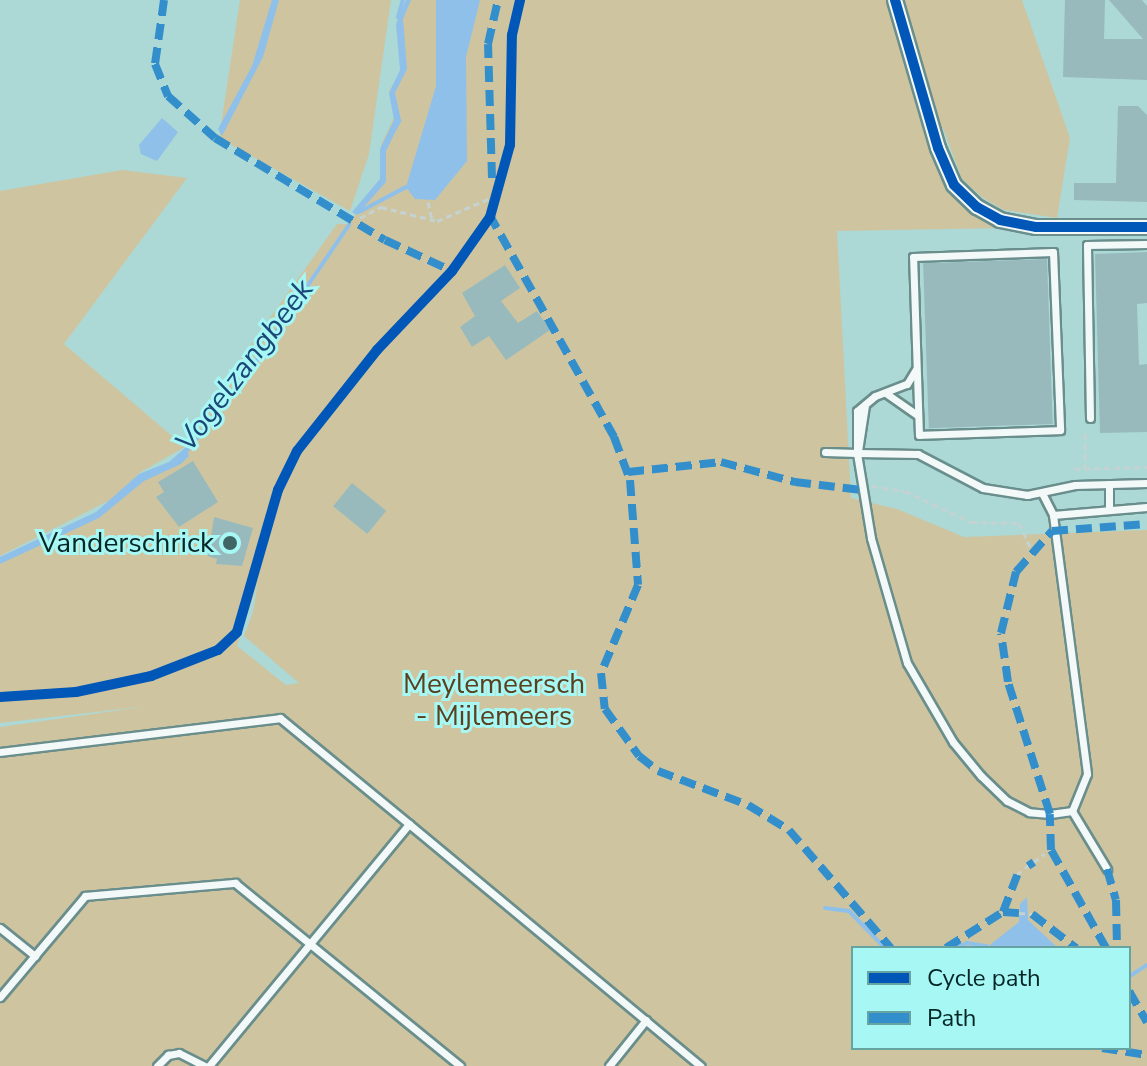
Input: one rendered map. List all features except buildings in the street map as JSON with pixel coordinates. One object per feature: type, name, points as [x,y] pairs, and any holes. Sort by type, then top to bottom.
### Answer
[{"type":"street","points":[[895,0],[938,148],[954,185],[977,207],[1000,220],[1036,227],[1147,227]]},
{"type":"lane","points":[[1090,418],[1087,245],[1147,244]]},
{"type":"lane","points":[[1053,252],[1060,430],[919,435],[917,367],[913,257],[1053,252]]},
{"type":"lane","points":[[917,367],[907,384],[857,411],[861,485],[883,589],[907,663],[953,742],[1007,801],[1029,812],[1072,811]]},
{"type":"lane","points":[[887,394],[918,417]]},
{"type":"lane","points":[[825,452],[918,454],[983,488],[1042,493],[1109,484],[1147,483]]},
{"type":"lane","points":[[1109,484],[1109,509]]},
{"type":"lane","points":[[1042,493],[1053,515],[1087,774],[1072,811]]},
{"type":"lane","points":[[1053,515],[1147,507]]},
{"type":"lane","points":[[0,752],[280,718],[701,1066]]},
{"type":"lane","points":[[1072,811],[1107,869]]},
{"type":"lane","points":[[157,1066],[168,1055],[179,1053],[207,1066],[409,824]]},
{"type":"lane","points":[[0,997],[85,896],[235,883],[460,1066]]},
{"type":"lane","points":[[0,928],[35,956]]},
{"type":"lane","points":[[609,1066],[646,1020]]},
{"type":"path","points":[[360,218],[381,207],[432,219],[488,199]]},
{"type":"path","points":[[428,202],[432,219]]},
{"type":"path","points":[[1085,469],[1084,419],[1090,418]]},
{"type":"path","points":[[1074,469],[1147,467]]},
{"type":"path","points":[[861,485],[893,487],[971,522],[1019,523],[1032,551]]},
{"type":"path","points":[[1034,862],[1044,854]]},
{"type":"path","points":[[1019,913],[1032,914]]},
{"type":"green space","points":[[240,0],[391,0],[369,154],[350,211],[219,138]]},
{"type":"green space","name":"Meylemeersch - Mijlemeers","points":[[407,0],[1022,0],[1070,138],[1057,218],[1004,210],[983,198],[962,179],[943,128],[926,128],[973,212],[1004,228],[837,231],[851,498],[897,509],[964,537],[1147,530],[1147,1066],[0,1066],[0,727],[149,706],[0,723],[0,556],[1,561],[99,513],[139,478],[183,458],[222,385],[337,224],[349,224],[380,179],[381,145],[396,113],[389,91],[402,70],[398,21]],"holes":[[[258,582],[253,612],[244,636],[299,683],[286,685],[237,646]]]},
{"type":"green space","points":[[122,170],[187,178],[64,344],[185,447],[141,472],[112,499],[0,556],[0,191]]},
{"type":"water","points":[[272,0],[279,0],[263,57],[222,136],[218,129],[252,66]]},
{"type":"water","points":[[406,0],[411,0],[403,19],[407,69],[395,93],[401,120],[386,151],[386,182],[357,215],[352,212],[380,179],[380,149],[394,120],[389,93],[400,70],[396,24]]},
{"type":"water","points":[[436,0],[480,0],[466,57],[467,161],[435,200],[415,199],[406,187],[436,86]]},
{"type":"water","points":[[162,118],[178,132],[157,161],[141,154],[139,145]]},
{"type":"water","points":[[186,447],[189,456],[181,464],[144,481],[99,518],[0,564],[0,557],[96,512],[139,474],[169,462]]},
{"type":"water","points":[[1027,897],[1028,920],[1056,946],[989,946],[1019,922],[1020,904]]},
{"type":"waterway","name":"Vogelzangbeek","points":[[398,17],[403,0]]},
{"type":"waterway","name":"Vogelzangbeek","points":[[386,143],[399,121]]},
{"type":"waterway","points":[[359,212],[406,187]]},
{"type":"waterway","name":"Vogelzangbeek","points":[[185,453],[253,366],[349,225]]},
{"type":"waterway","points":[[825,908],[849,911],[883,946]]},
{"type":"waterway","points":[[960,946],[967,943],[987,946]]},
{"type":"waterway","points":[[1131,975],[1147,965]]},
{"type":"marked path","points":[[164,0],[155,64],[168,96],[215,138],[385,240],[452,271]]},
{"type":"marked path","points":[[492,178],[488,44],[498,0]]},
{"type":"marked path","points":[[489,214],[614,437],[630,480],[638,585],[601,673],[605,709],[639,756],[658,771],[748,805],[789,830],[889,946]]},
{"type":"marked path","points":[[628,472],[721,462],[795,482],[862,490]]},
{"type":"marked path","points":[[1105,946],[1051,850],[1050,814],[1008,682],[1001,633],[1016,572],[1052,531],[1147,524]]},
{"type":"marked path","points":[[1028,866],[1034,862]]},
{"type":"marked path","points":[[1107,869],[1116,900],[1117,946]]},
{"type":"marked path","points":[[949,946],[1003,912],[1017,875]]},
{"type":"marked path","points":[[1003,912],[1019,913]]},
{"type":"marked path","points":[[1032,914],[1073,946]]},
{"type":"marked path","points":[[1131,994],[1147,1022]]},
{"type":"marked path","points":[[1115,1050],[1147,1055]]},
{"type":"cycle path","points":[[0,697],[76,692],[151,676],[218,650],[237,632],[278,490],[297,451],[377,350],[452,271],[490,217],[510,145],[512,35],[520,0]]},
{"type":"cycle path","points":[[895,0],[938,148],[954,185],[977,207],[1000,220],[1036,227],[1147,227]]},
{"type":"place","name":"Vanderschrick","points":[[230,543]]}]
